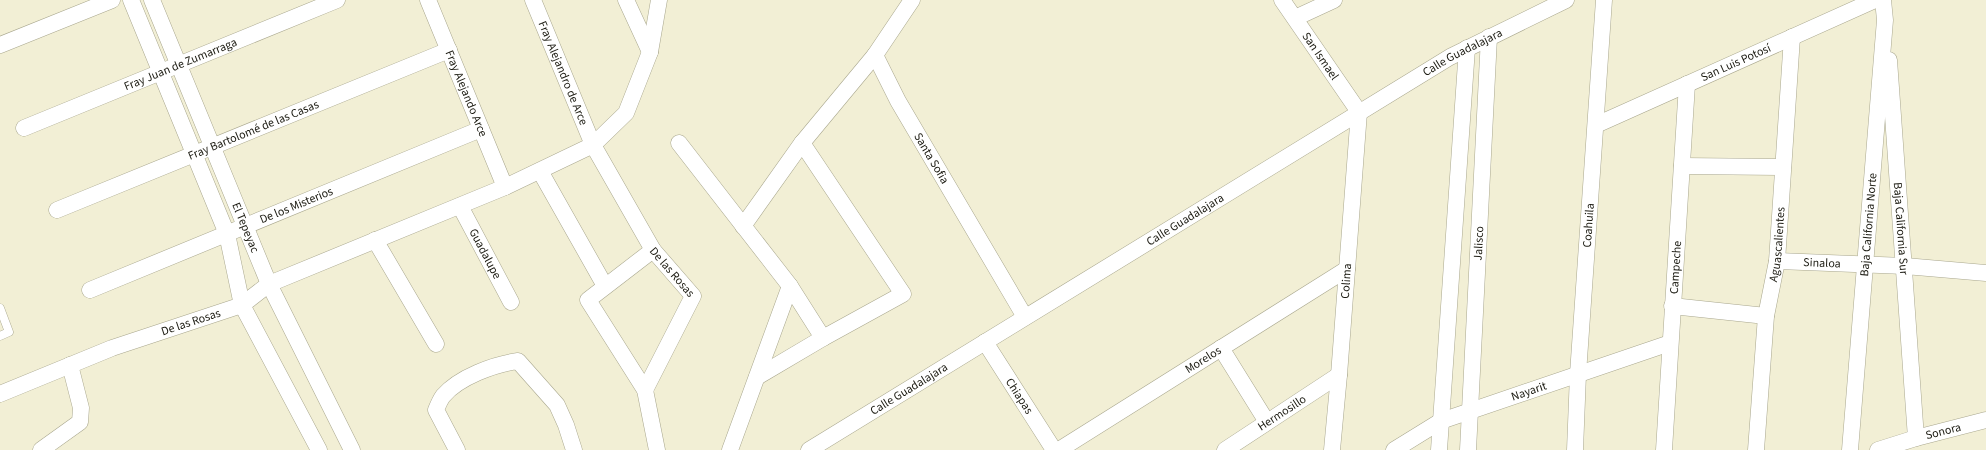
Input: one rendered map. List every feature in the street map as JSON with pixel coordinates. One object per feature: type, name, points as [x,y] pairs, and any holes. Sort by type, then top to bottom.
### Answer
[{"type":"street","points":[[0,45],[112,0]]},
{"type":"street","name":"El Tepeyac","points":[[131,0],[227,234],[242,305],[319,450]]},
{"type":"street","name":"El Tepeyac","points":[[152,0],[269,284],[352,450]]},
{"type":"street","name":"Fray Juan de Zumarraga","points":[[24,128],[337,0]]},
{"type":"street","name":"Fray Alejando Arce","points":[[428,0],[505,187]]},
{"type":"street","name":"Fray Alejandro de Arce","points":[[533,0],[593,145],[653,250]]},
{"type":"street","points":[[626,0],[650,52]]},
{"type":"street","name":"De las Rosas","points":[[0,394],[112,348],[242,305],[269,284],[540,172],[593,145],[626,113],[650,52],[659,0]]},
{"type":"street","points":[[743,226],[802,143],[875,55],[912,0]]},
{"type":"street","name":"San Ismael","points":[[1282,0],[1358,112]]},
{"type":"street","points":[[1294,18],[1334,0]]},
{"type":"street","name":"Calle Guadalajara","points":[[809,450],[1358,112],[1467,48],[1566,0]]},
{"type":"street","name":"Coahuila","points":[[1575,450],[1578,374],[1604,0]]},
{"type":"street","name":"San Luis Potosí","points":[[1596,125],[1875,0]]},
{"type":"street","name":"Baja California Norte","points":[[1850,450],[1885,20],[1883,0]]},
{"type":"street","name":"Baja California Sur","points":[[1885,20],[1905,266],[1916,438]]},
{"type":"street","name":"Aguascalientes","points":[[1756,450],[1766,316],[1777,260],[1792,37]]},
{"type":"street","name":"Jalisco","points":[[1468,450],[1490,38]]},
{"type":"street","name":"Jalisco","points":[[1439,450],[1467,48]]},
{"type":"street","name":"Fray Bartolomé de las Casas","points":[[57,210],[449,50]]},
{"type":"street","name":"Santa Sofia","points":[[875,55],[898,101],[1025,317]]},
{"type":"street","name":"Campeche","points":[[1664,450],[1687,84]]},
{"type":"street","name":"Colima","points":[[1332,450],[1339,375],[1358,112]]},
{"type":"street","name":"De los Misterios","points":[[90,290],[481,129]]},
{"type":"street","points":[[679,143],[790,286],[823,338]]},
{"type":"street","points":[[757,377],[823,338],[903,294],[802,143]]},
{"type":"street","points":[[1682,166],[1784,167]]},
{"type":"street","points":[[540,172],[605,286]]},
{"type":"street","name":"Guadalupe","points":[[460,206],[511,302]]},
{"type":"street","points":[[375,240],[436,344]]},
{"type":"street","name":"De las Rosas","points":[[645,390],[693,296],[653,250],[588,300],[645,390],[657,450]]},
{"type":"street","name":"Sinaloa","points":[[1777,260],[1905,266],[1986,273]]},
{"type":"street","name":"Morelos","points":[[1059,450],[1347,269]]},
{"type":"street","points":[[730,450],[790,286]]},
{"type":"street","points":[[1672,306],[1766,316]]},
{"type":"street","name":"Chiapas","points":[[985,342],[1054,450]]},
{"type":"street","name":"Nayarit","points":[[1394,450],[1441,421],[1670,343]]},
{"type":"street","points":[[1222,348],[1268,422]]},
{"type":"street","points":[[457,450],[436,410],[442,397],[456,384],[500,364],[518,361],[557,406],[566,425],[574,450]]},
{"type":"street","points":[[41,450],[80,422],[82,408],[70,365]]},
{"type":"street","name":"Hermosillo","points":[[1225,450],[1339,375]]},
{"type":"street","name":"Sonora","points":[[1878,450],[1916,438],[1986,420]]},
{"type":"lane","points":[[0,308],[9,332],[0,336]]}]
